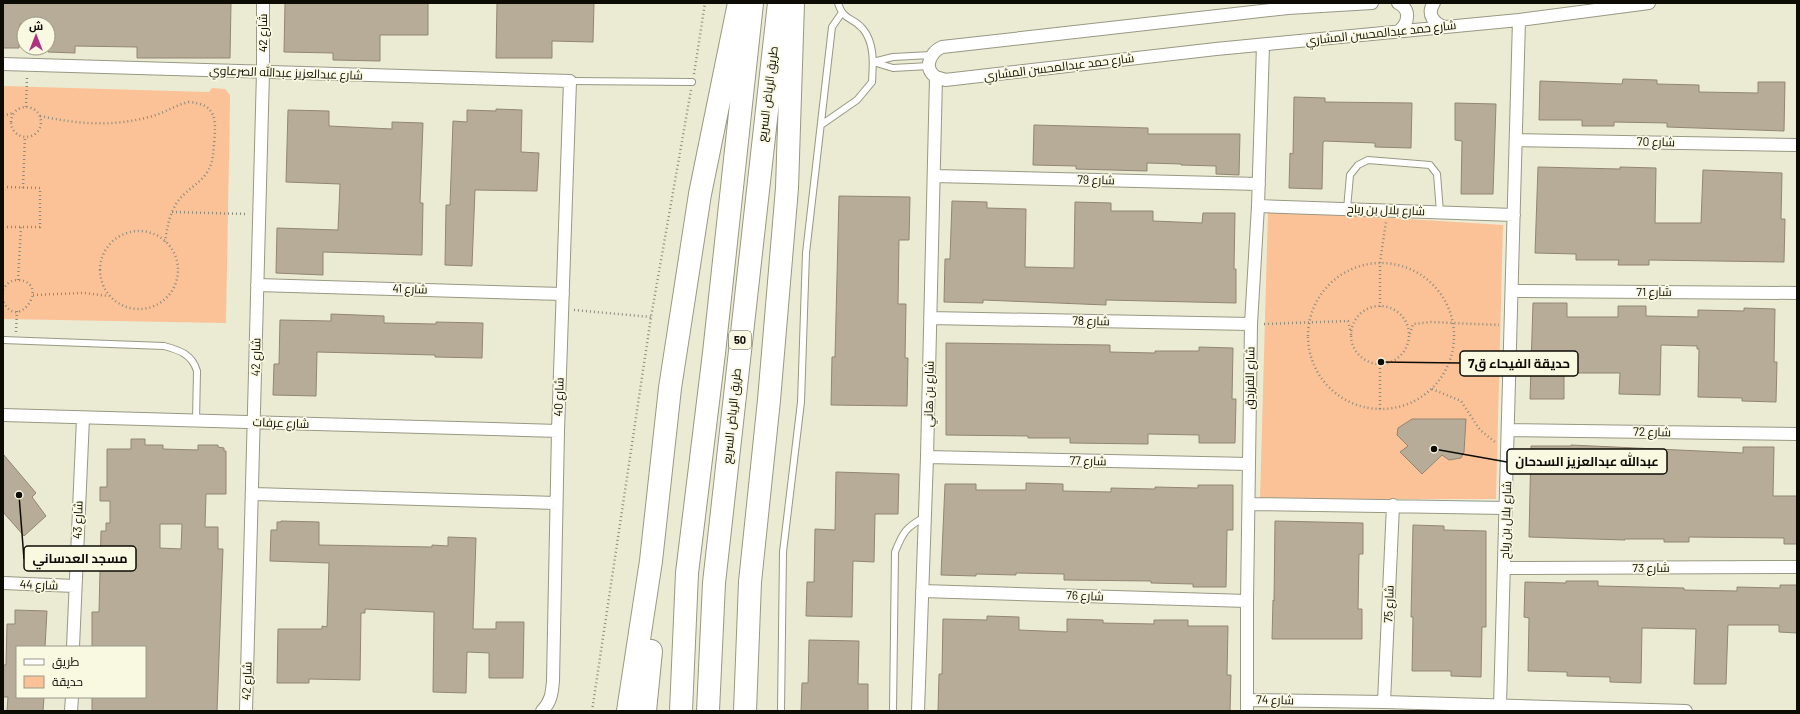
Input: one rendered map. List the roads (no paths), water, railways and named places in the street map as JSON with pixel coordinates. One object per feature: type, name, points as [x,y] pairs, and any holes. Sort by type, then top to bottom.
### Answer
[{"type":"highway","points":[[628,711],[651,561],[670,388],[700,194],[739,3]]},
{"type":"highway","name":"طريق الرياض السريع","points":[[681,711],[687,573],[714,353],[752,3]]},
{"type":"highway","name":"طريق الرياض السريع","points":[[708,711],[708,678],[714,583],[779,3]]},
{"type":"highway","points":[[747,705],[750,582],[769,400],[787,188],[793,3]]},
{"type":"highway","points":[[646,711],[651,644],[651,561]]},
{"type":"street","name":"شارع 42","points":[[246,711],[263,72],[263,3]]},
{"type":"street","points":[[1241,13],[1249,3]]},
{"type":"street","points":[[936,77],[931,72],[930,60],[936,50],[942,47],[1241,13],[1285,5],[1372,3]]},
{"type":"street","points":[[1398,3],[1405,8],[1408,14],[1408,21],[1399,31]]},
{"type":"street","points":[[1434,3],[1431,14],[1433,20],[1438,25],[1445,27]]},
{"type":"street","name":"شارع حمد عبدالمحسن المشاري","points":[[936,77],[945,80],[1263,44],[1519,20],[1649,3]]},
{"type":"street","name":"شارع بلال بن رباح","points":[[1500,706],[1519,20]]},
{"type":"street","name":"شارع الفرزدق","points":[[1248,705],[1247,601],[1251,324],[1259,184],[1263,44]]},
{"type":"street","name":"شارع عبدالعزيز عبدالله الصرعاوي","points":[[3,64],[570,81]]},
{"type":"street","name":"شارع بن هاني","points":[[918,711],[927,457],[936,77]]},
{"type":"street","name":"شارع 40","points":[[542,711],[548,704],[552,694],[562,294],[570,81]]},
{"type":"street","name":"شارع 70","points":[[1516,140],[1797,145]]},
{"type":"street","name":"شارع 79","points":[[934,176],[1259,184]]},
{"type":"street","name":"شارع بلال بن رباح","points":[[1258,206],[1514,215]]},
{"type":"street","name":"شارع 41","points":[[257,285],[562,294]]},
{"type":"street","name":"شارع 71","points":[[1512,291],[1797,293]]},
{"type":"street","name":"شارع 78","points":[[930,318],[1251,324]]},
{"type":"street","name":"شارع عرفات","points":[[3,415],[558,431]]},
{"type":"street","name":"شارع 43","points":[[73,646],[83,418]]},
{"type":"street","name":"شارع 72","points":[[1508,430],[1797,434]]},
{"type":"street","name":"شارع 77","points":[[927,457],[1249,464]]},
{"type":"street","points":[[252,494],[556,503]]},
{"type":"street","points":[[1249,504],[1393,505],[1506,508]]},
{"type":"street","name":"شارع 75","points":[[1384,702],[1393,505]]},
{"type":"street","name":"شارع 73","points":[[1504,568],[1797,567]]},
{"type":"street","name":"شارع 44","points":[[3,583],[75,586]]},
{"type":"street","name":"شارع 76","points":[[922,591],[1247,601]]},
{"type":"street","points":[[71,711],[72,698]]},
{"type":"street","name":"شارع 74","points":[[1248,705],[1384,702],[1686,711]]},
{"type":"lane","points":[[821,125],[857,100],[872,82],[872,47],[862,28],[841,14],[838,3]]},
{"type":"lane","points":[[781,711],[783,552],[801,402],[806,253],[832,27],[841,14]]},
{"type":"lane","points":[[873,62],[893,57],[930,60]]},
{"type":"lane","points":[[873,62],[893,68],[930,60]]},
{"type":"lane","points":[[570,81],[692,82]]},
{"type":"lane","points":[[1347,209],[1350,175],[1358,165],[1368,160],[1430,165],[1437,174],[1440,212]]},
{"type":"lane","points":[[3,340],[164,346],[180,350],[189,356],[195,363],[197,371],[196,421]]},
{"type":"lane","points":[[893,711],[895,552],[901,537],[910,525],[925,516]]},
{"type":"place","name":"حديقة الفيحاء ق7","points":[[1381,362]]},
{"type":"place","name":"عبدالله عبدالعزيز السدحان","points":[[1434,449]]},
{"type":"place","name":"مسجد العدساني","points":[[19,495]]}]
